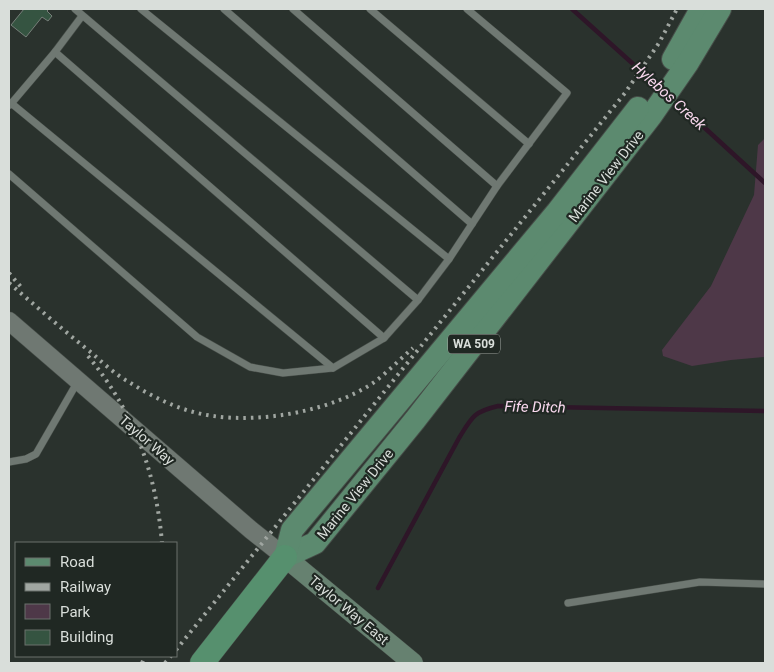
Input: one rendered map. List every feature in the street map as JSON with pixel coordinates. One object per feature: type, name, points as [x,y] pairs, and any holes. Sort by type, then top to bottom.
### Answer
[{"type":"highway","name":"WA 509","points":[[202,663],[285,557]]},
{"type":"main road","name":"Marine View Drive","points":[[680,61],[701,9]]},
{"type":"main road","name":"Marine View Drive","points":[[285,557],[315,543],[415,420],[720,9]]},
{"type":"main road","name":"Taylor Way East","points":[[285,557],[413,663]]},
{"type":"street","name":"Taylor Way","points":[[9,321],[285,557]]},
{"type":"lane","points":[[75,9],[418,300]]},
{"type":"lane","points":[[141,9],[449,259]]},
{"type":"lane","points":[[224,9],[472,224]]},
{"type":"lane","points":[[293,9],[497,186]]},
{"type":"lane","points":[[370,9],[529,144]]},
{"type":"lane","points":[[9,174],[197,337],[250,367],[283,374],[333,368],[384,338],[418,300],[449,259],[497,186],[567,92],[467,9]]},
{"type":"lane","points":[[82,16],[55,52],[10,104],[333,368]]},
{"type":"lane","points":[[55,52],[384,338]]},
{"type":"lane","points":[[9,462],[26,459],[36,454],[79,381]]},
{"type":"lane","points":[[568,603],[700,582],[765,584]]},
{"type":"green space","points":[[765,138],[765,357],[692,366],[663,356],[662,350],[711,286],[754,195],[758,145]]},
{"type":"building","points":[[24,9],[49,9],[47,11],[52,16],[48,21],[42,17],[26,37],[11,25]]},
{"type":"waterway","name":"Hylebos Creek","points":[[572,9],[662,90]]},
{"type":"waterway","name":"Hylebos Creek","points":[[672,98],[765,183]]},
{"type":"waterway","name":"Fife Ditch","points":[[378,588],[459,438],[470,420],[478,413],[498,406],[765,411]]},
{"type":"railway","points":[[178,648],[625,93],[659,43],[677,9]]},
{"type":"railway","points":[[9,273],[21,287]]},
{"type":"railway","points":[[9,283],[124,379],[169,404],[213,416],[253,418],[296,413],[317,408],[356,393],[373,383],[413,348]]},
{"type":"railway","points":[[88,356],[118,399],[140,444],[154,492],[162,542]]},
{"type":"railway","points":[[142,663],[145,657]]},
{"type":"railway","points":[[165,663],[170,657]]}]
